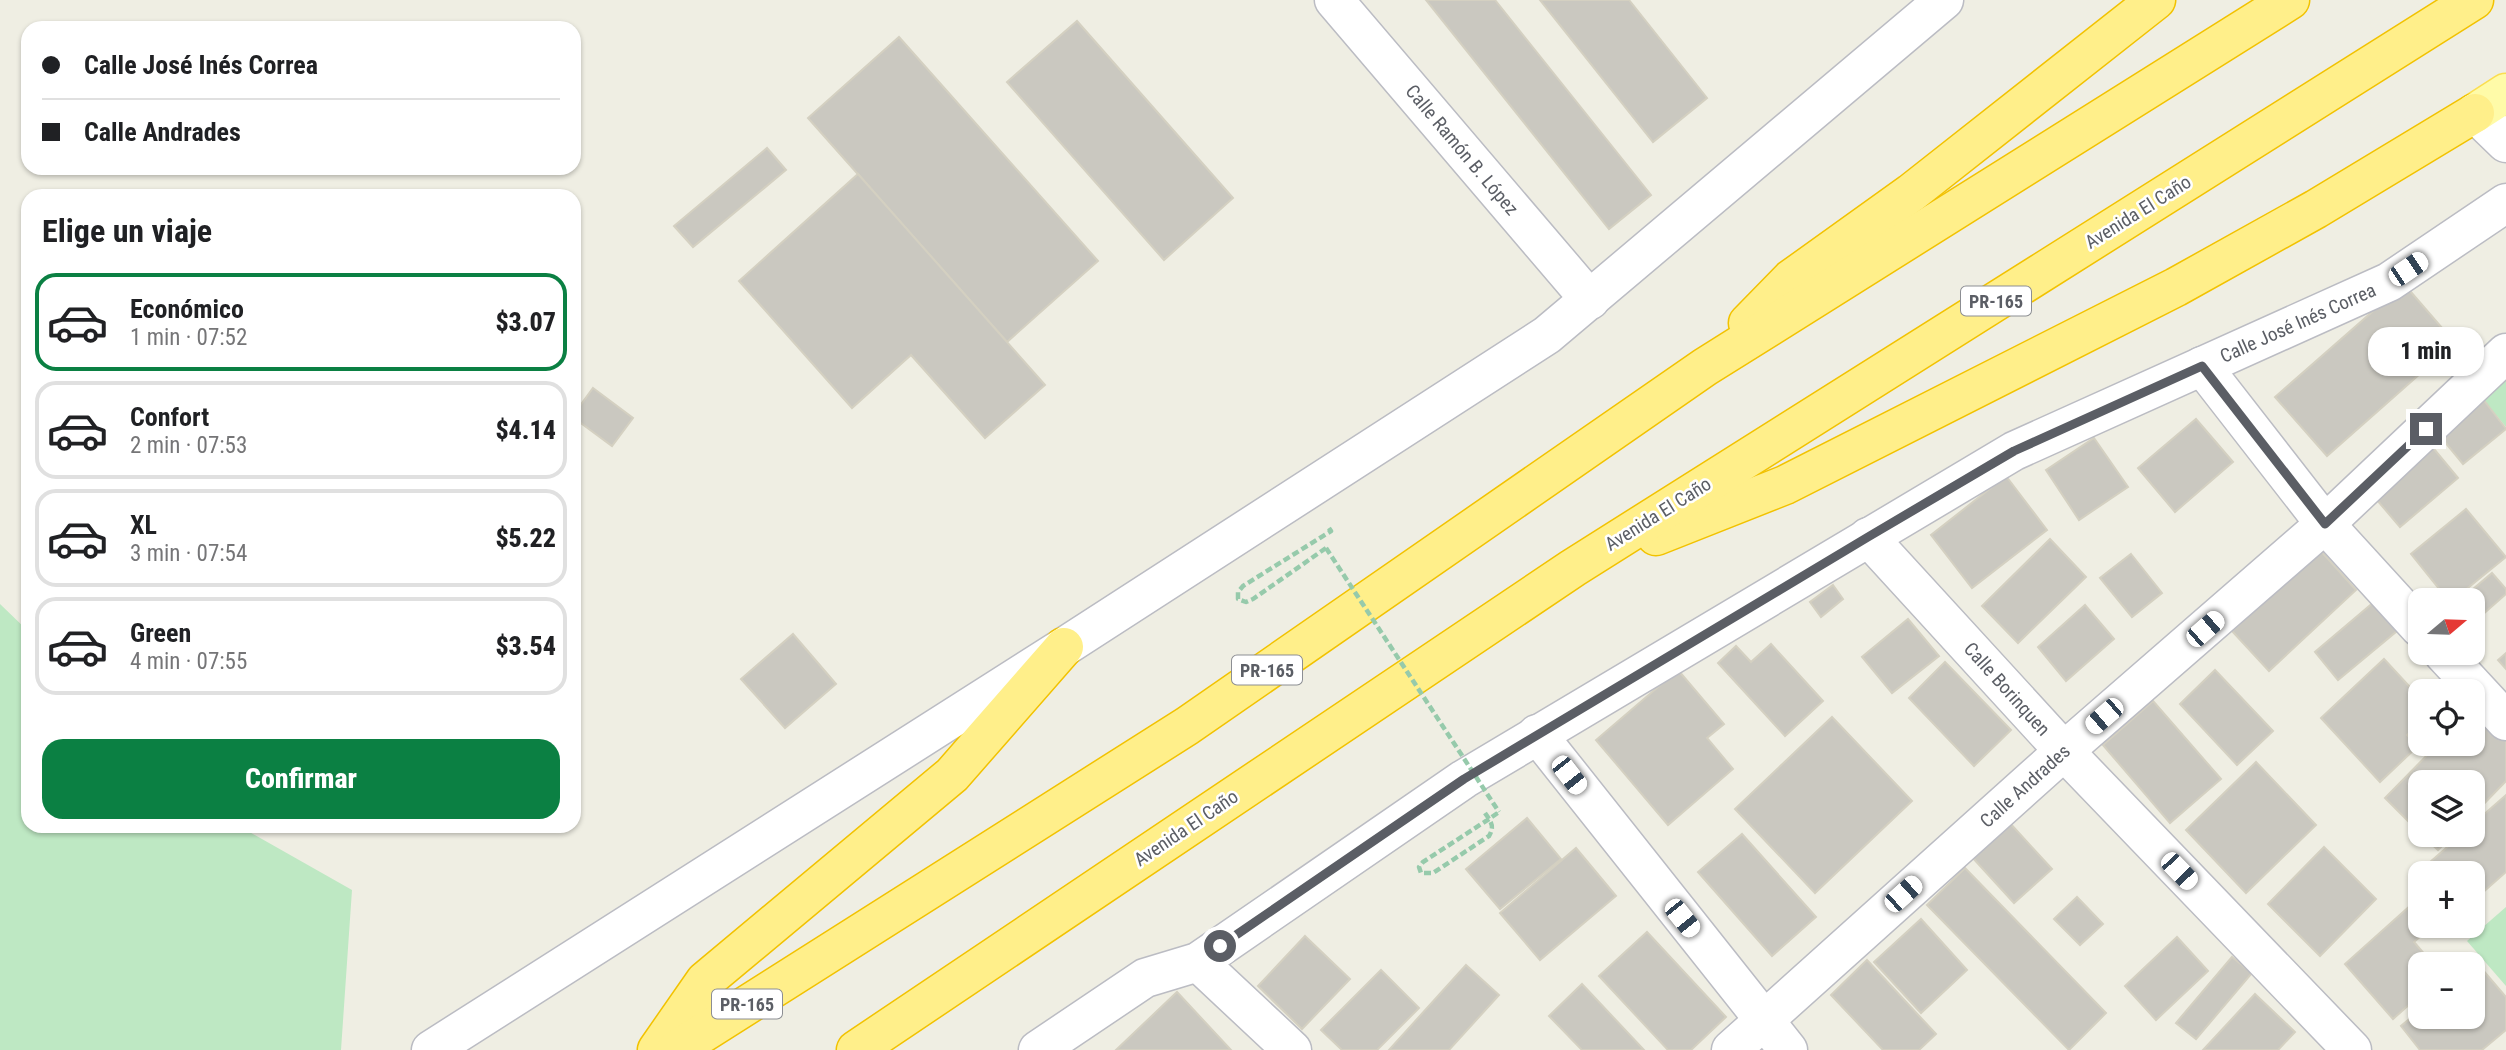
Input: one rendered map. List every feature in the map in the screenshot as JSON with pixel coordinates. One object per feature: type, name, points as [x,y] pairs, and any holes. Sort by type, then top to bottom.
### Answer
[{"type":"highway","points":[[1705,367],[1791,279],[1911,193],[2156,0]]},
{"type":"highway","name":"PR-165","points":[[676,1050],[1187,726],[1705,367],[2290,0]]},
{"type":"highway","name":"Avenida El Caño","points":[[856,1050],[1573,568],[2474,0]]},
{"type":"highway","points":[[1573,568],[1797,479],[2176,288],[2316,209],[2491,103]]},
{"type":"highway","points":[[657,1050],[705,981],[952,775],[1064,647]]},
{"type":"street","name":"Calle Ramón B. López","points":[[1335,0],[1590,300]]},
{"type":"street","points":[[431,1050],[1064,647],[1547,335],[1944,0]]},
{"type":"street","points":[[2491,103],[2506,143]]},
{"type":"street","name":"Calle José Inés Correa","points":[[1038,1050],[1145,978],[1198,961],[1464,779],[1537,734],[2014,451],[2389,282],[2506,203]]},
{"type":"street","name":"Calle Andrades","points":[[1731,1050],[2064,751],[2325,524],[2506,353]]},
{"type":"street","points":[[2202,366],[2325,524],[2408,615]]},
{"type":"street","name":"Calle Borinquen","points":[[1868,537],[2064,751],[2352,1050]]},
{"type":"street","points":[[2454,665],[2506,721]]},
{"type":"street","points":[[1537,734],[1788,1050]]},
{"type":"street","points":[[1198,961],[1292,1050]]},
{"type":"path","points":[[1331,531],[1243,586],[1238,592],[1238,599],[1245,602],[1253,599],[1326,548],[1499,812],[1423,862],[1419,867],[1421,873],[1433,873],[1489,835],[1493,829],[1492,823]]},
{"type":"green space","points":[[2506,380],[2506,427],[2483,399]]},
{"type":"green space","points":[[0,604],[21,624],[21,833],[251,833],[352,890],[341,1050],[0,1050]]},
{"type":"green space","points":[[2506,907],[2506,986],[2485,962],[2485,952],[2477,952],[2467,941],[2470,938],[2485,938],[2485,925]]},
{"type":"building","points":[[1426,0],[1495,0],[1651,195],[1609,229]]},
{"type":"building","points":[[1540,0],[1629,0],[1707,98],[1653,142]]},
{"type":"building","points":[[1077,21],[1233,198],[1164,260],[1007,82]]},
{"type":"building","points":[[899,37],[1098,261],[1007,342],[808,118]]},
{"type":"building","points":[[767,148],[786,170],[693,247],[674,226]]},
{"type":"building","points":[[858,174],[1045,385],[985,438],[911,355],[852,408],[739,281]]},
{"type":"building","points":[[2404,284],[2455,343],[2327,456],[2275,397]]},
{"type":"building","points":[[593,388],[633,418],[612,446],[581,423],[581,404]]},
{"type":"building","points":[[2483,399],[2506,429],[2463,464],[2439,435]]},
{"type":"building","points":[[2196,419],[2233,462],[2175,512],[2138,468]]},
{"type":"building","points":[[2094,438],[2128,487],[2079,520],[2046,470]]},
{"type":"building","points":[[2429,443],[2458,478],[2400,527],[2371,493]]},
{"type":"building","points":[[2006,476],[2047,530],[1972,588],[1931,535]]},
{"type":"building","points":[[2466,509],[2506,557],[2468,588],[2438,588],[2411,554]]},
{"type":"building","points":[[2050,539],[2086,577],[2018,643],[1982,606]]},
{"type":"building","points":[[2320,550],[2356,590],[2269,671],[2232,631]]},
{"type":"building","points":[[2131,554],[2162,593],[2132,617],[2100,578]]},
{"type":"building","points":[[2492,573],[2506,589],[2506,594],[2485,612],[2485,588],[2474,588]]},
{"type":"building","points":[[1833,585],[1843,599],[1821,617],[1810,602]]},
{"type":"building","points":[[2374,602],[2397,631],[2338,680],[2315,652]]},
{"type":"building","points":[[2085,605],[2114,639],[2066,681],[2038,647]]},
{"type":"building","points":[[1908,619],[1939,656],[1892,693],[1862,657]]},
{"type":"building","points":[[793,634],[836,684],[785,728],[741,679]]},
{"type":"building","points":[[1771,644],[1823,701],[1785,736],[1718,663],[1736,646],[1751,662]]},
{"type":"building","points":[[2506,653],[2506,669],[2498,660]]},
{"type":"building","points":[[2384,659],[2408,685],[2408,755],[2380,782],[2321,718]]},
{"type":"building","points":[[1945,662],[2011,730],[1974,766],[1909,698]]},
{"type":"building","points":[[1678,670],[1724,724],[1707,738],[1733,769],[1668,825],[1596,740]]},
{"type":"building","points":[[2215,670],[2273,731],[2237,765],[2180,704]]},
{"type":"building","points":[[2153,701],[2221,779],[2170,823],[2103,745]]},
{"type":"building","points":[[1832,717],[1912,801],[1815,893],[1735,809]]},
{"type":"building","points":[[2485,720],[2506,740],[2506,781],[2485,803],[2485,770],[2412,770],[2426,756],[2485,756]]},
{"type":"building","points":[[2256,762],[2316,825],[2246,893],[2186,830]]},
{"type":"building","points":[[2408,775],[2408,821],[2385,798]]},
{"type":"building","points":[[2506,795],[2506,872],[2485,890],[2485,861],[2431,861],[2447,847],[2485,847],[2485,813]]},
{"type":"building","points":[[1527,818],[1561,859],[1500,909],[1466,869]]},
{"type":"building","points":[[2008,821],[2052,869],[2014,903],[1971,856]]},
{"type":"building","points":[[1742,834],[1816,917],[1772,956],[1698,872]]},
{"type":"building","points":[[2324,847],[2376,899],[2320,956],[2268,904]]},
{"type":"building","points":[[1576,848],[1616,896],[1540,960],[1500,913]]},
{"type":"building","points":[[1965,868],[2106,1013],[2069,1050],[1927,905]]},
{"type":"building","points":[[2077,897],[2103,924],[2080,945],[2054,919]]},
{"type":"building","points":[[2408,908],[2408,938],[2419,938],[2414,942],[2423,952],[2408,952],[2408,1006],[2393,1019],[2345,964]]},
{"type":"building","points":[[1921,919],[1967,970],[1921,1013],[1874,962]]},
{"type":"building","points":[[1647,932],[1726,1017],[1691,1050],[1668,1050],[1599,976]]},
{"type":"building","points":[[1305,936],[1350,979],[1302,1029],[1258,986]]},
{"type":"building","points":[[2177,937],[2208,971],[2156,1020],[2125,986]]},
{"type":"building","points":[[2232,957],[2252,973],[2196,1039],[2176,1023]]},
{"type":"building","points":[[1867,960],[1936,1034],[1919,1050],[1883,1050],[1831,995]]},
{"type":"building","points":[[1466,965],[1499,995],[1449,1050],[1389,1050]]},
{"type":"building","points":[[1381,970],[1419,1008],[1377,1050],[1342,1050],[1321,1030]]},
{"type":"building","points":[[2485,972],[2506,997],[2506,1030],[2482,1050],[2420,1050],[2401,1026],[2408,1020],[2408,1029],[2485,1029]]},
{"type":"building","points":[[1582,984],[1644,1050],[1582,1050],[1549,1016]]},
{"type":"building","points":[[1177,992],[1231,1050],[1116,1050]]},
{"type":"building","points":[[2255,994],[2295,1032],[2278,1050],[2203,1050]]},
{"type":"route","points":[[1220,946],[1464,779],[1868,537],[2014,451],[2202,366],[2325,524],[2426,429]]}]
